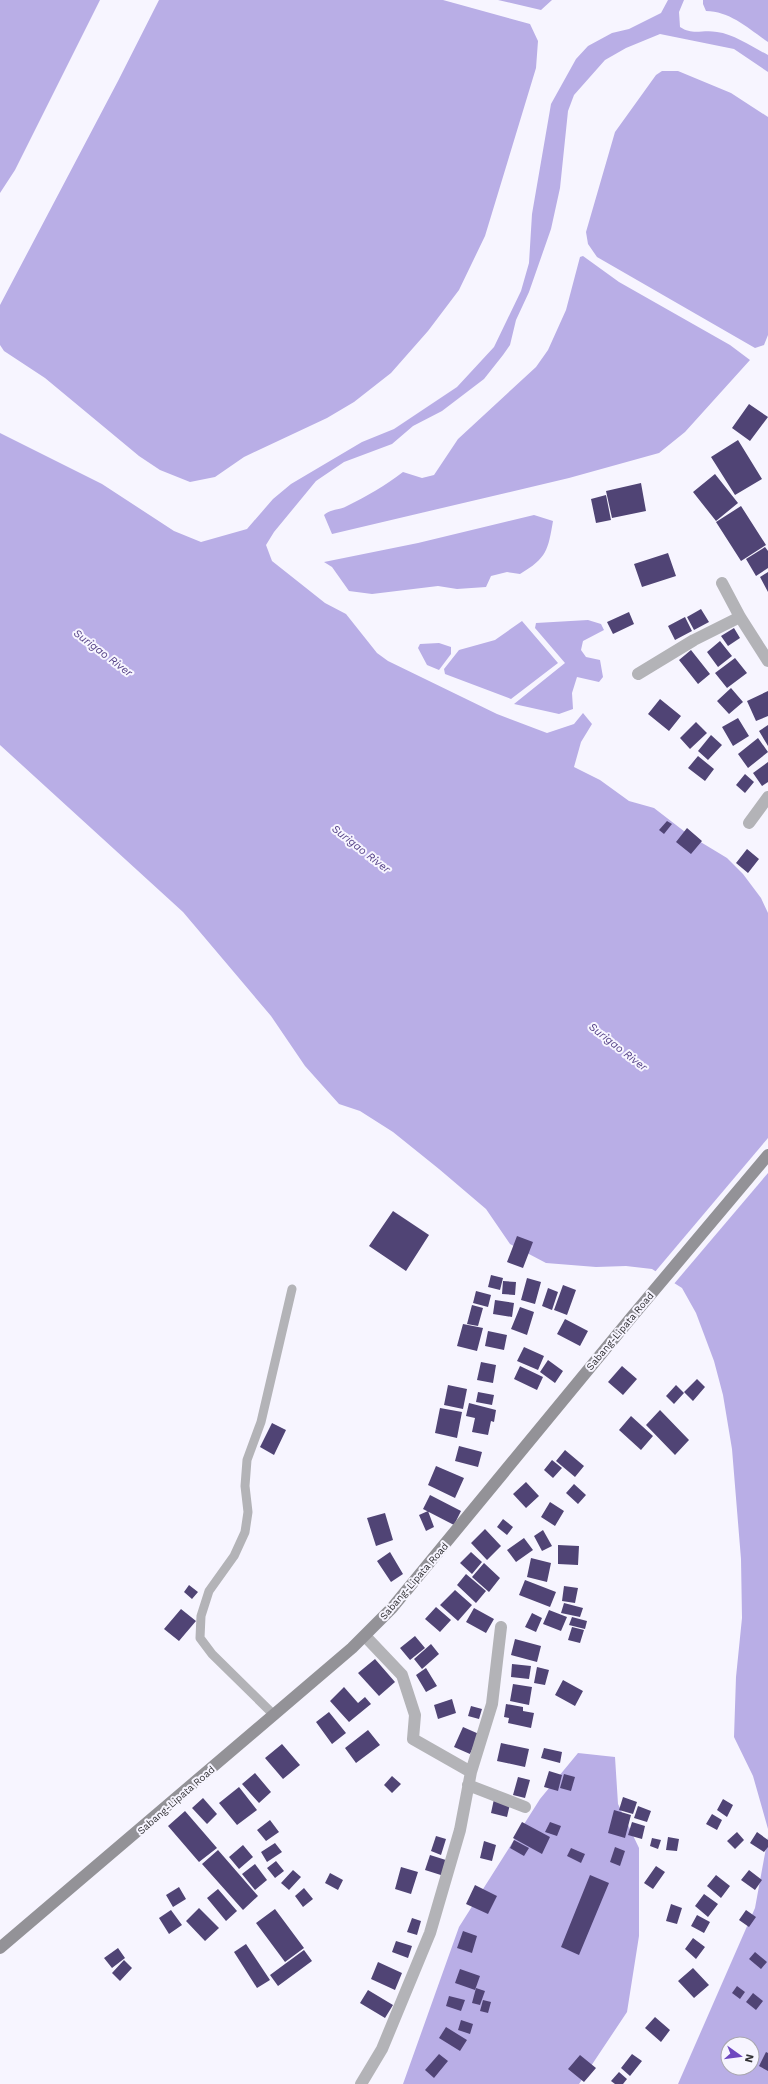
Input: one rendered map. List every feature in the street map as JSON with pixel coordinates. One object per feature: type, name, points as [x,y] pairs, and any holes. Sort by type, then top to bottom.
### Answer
[{"type":"main road","name":"Sabang-Lipata Road","points":[[0,1948],[365,1636],[392,1608],[630,1319],[768,1155]]},
{"type":"street","points":[[722,583],[740,617],[768,661]]},
{"type":"street","points":[[638,674],[694,640],[740,617]]},
{"type":"street","points":[[749,823],[768,797]]},
{"type":"street","points":[[361,2084],[382,2049],[430,1933],[460,1830],[471,1772],[492,1704],[501,1627]]},
{"type":"street","points":[[365,1636],[402,1675],[415,1715],[413,1739],[471,1772]]},
{"type":"street","points":[[468,1785],[525,1807]]},
{"type":"lane","points":[[274,1715],[212,1654],[200,1638],[201,1623],[209,1591],[234,1556],[245,1532],[248,1512],[245,1486],[247,1460],[261,1422],[292,1290]]},
{"type":"water","points":[[0,0],[100,0],[15,170],[0,193]]},
{"type":"water","points":[[159,0],[443,0],[530,24],[538,41],[536,68],[485,236],[459,290],[428,331],[391,373],[354,402],[327,418],[244,457],[215,477],[190,482],[160,470],[139,456],[45,378],[4,351],[0,345],[0,305]]},
{"type":"water","points":[[498,0],[552,0],[541,10]]},
{"type":"water","name":"Surigao River","points":[[668,0],[684,0],[679,12],[680,27],[694,32],[712,31],[723,33],[743,41],[768,55],[768,72],[734,49],[660,34],[626,48],[605,60],[574,95],[568,111],[560,188],[551,229],[529,292],[516,320],[510,345],[484,379],[442,411],[413,426],[392,444],[344,462],[316,481],[274,532],[266,545],[272,561],[325,603],[346,614],[377,653],[388,661],[497,714],[547,733],[574,724],[583,713],[592,724],[581,742],[574,767],[600,780],[629,801],[654,808],[689,835],[727,858],[743,874],[761,898],[768,913],[768,1829],[753,1776],[734,1737],[736,1677],[742,1618],[741,1559],[732,1449],[723,1395],[714,1361],[696,1313],[682,1288],[652,1269],[626,1266],[596,1267],[546,1263],[510,1244],[486,1209],[439,1169],[393,1132],[360,1111],[339,1104],[305,1066],[271,1016],[183,912],[0,745],[0,433],[102,484],[174,531],[201,542],[247,529],[273,499],[291,484],[362,442],[394,429],[457,387],[494,347],[521,291],[529,263],[532,214],[551,104],[576,59],[588,46],[612,33],[629,29],[661,13]]},
{"type":"water","points":[[703,0],[768,0],[768,42],[731,17],[706,11]]},
{"type":"water","points":[[662,71],[678,71],[731,93],[768,117],[768,335],[764,345],[755,348],[597,257],[588,244],[586,232],[615,132],[656,75]]},
{"type":"water","points":[[583,256],[619,282],[730,345],[750,360],[685,432],[659,453],[569,478],[332,534],[324,515],[362,498],[403,472],[422,478],[434,475],[458,439],[536,367],[548,350],[566,310],[580,257]]},
{"type":"water","points":[[534,515],[553,521],[550,539],[541,558],[520,574],[507,572],[491,576],[486,587],[457,589],[438,586],[372,594],[349,591],[332,567],[324,562],[418,543]]},
{"type":"water","points":[[588,620],[601,624],[604,630],[583,641],[581,650],[586,657],[600,660],[603,677],[599,682],[577,677],[572,693],[573,709],[559,714],[514,704],[565,663],[535,628],[536,623]]},
{"type":"water","points":[[522,621],[558,663],[511,699],[445,674],[444,669],[459,650],[495,640]]},
{"type":"water","points":[[439,643],[451,647],[451,654],[439,670],[427,665],[418,648],[420,644]]},
{"type":"water","points":[[578,1753],[615,1757],[618,1804],[639,1848],[639,1936],[627,2012],[579,2084],[403,2084],[459,1927],[540,1799]]},
{"type":"water","points":[[768,1837],[768,2084],[678,2084],[755,1908]]},
{"type":"pier","points":[[768,1138],[768,1173],[673,1285],[654,1273]]},
{"type":"building","points":[[749,404],[768,417],[750,441],[732,428]]},
{"type":"building","points":[[738,440],[762,479],[735,495],[711,457]]},
{"type":"building","points":[[715,474],[738,503],[716,521],[693,492]]},
{"type":"building","points":[[641,483],[646,511],[612,518],[606,491]]},
{"type":"building","points":[[606,495],[611,520],[596,523],[591,499]]},
{"type":"building","points":[[741,506],[766,545],[741,561],[716,522]]},
{"type":"building","points":[[765,547],[768,551],[768,568],[756,576],[746,559]]},
{"type":"building","points":[[668,553],[676,576],[642,587],[634,564]]},
{"type":"building","points":[[768,572],[768,592],[760,577]]},
{"type":"building","points":[[701,609],[709,622],[694,630],[687,617]]},
{"type":"building","points":[[629,612],[634,624],[613,634],[607,622]]},
{"type":"building","points":[[685,617],[692,631],[675,640],[668,626]]},
{"type":"building","points":[[734,628],[740,638],[728,646],[721,636]]},
{"type":"building","points":[[720,641],[732,656],[718,667],[707,652]]},
{"type":"building","points":[[691,650],[710,674],[698,684],[679,660]]},
{"type":"building","points":[[735,658],[747,673],[727,688],[715,673]]},
{"type":"building","points":[[731,688],[743,702],[729,714],[717,701]]},
{"type":"building","points":[[768,691],[768,716],[756,721],[747,701]]},
{"type":"building","points":[[660,699],[681,716],[669,731],[648,714]]},
{"type":"building","points":[[738,718],[749,736],[733,746],[722,727]]},
{"type":"building","points":[[696,722],[707,733],[690,749],[680,738]]},
{"type":"building","points":[[768,725],[768,746],[759,731]]},
{"type":"building","points":[[711,735],[722,745],[708,760],[698,751]]},
{"type":"building","points":[[758,738],[768,752],[748,768],[738,754]]},
{"type":"building","points":[[698,756],[714,769],[705,781],[688,768]]},
{"type":"building","points":[[768,762],[768,782],[762,786],[753,773]]},
{"type":"building","points":[[745,774],[754,782],[745,793],[736,785]]},
{"type":"building","points":[[667,821],[672,824],[664,834],[659,830]]},
{"type":"building","points":[[687,828],[702,841],[691,854],[676,842]]},
{"type":"building","points":[[747,849],[759,859],[748,873],[736,863]]},
{"type":"building","points":[[393,1211],[429,1235],[406,1271],[369,1246]]},
{"type":"building","points":[[517,1236],[533,1242],[523,1268],[507,1262]]},
{"type":"building","points":[[491,1275],[503,1278],[500,1290],[488,1287]]},
{"type":"building","points":[[527,1278],[541,1282],[535,1304],[521,1300]]},
{"type":"building","points":[[503,1281],[516,1282],[515,1295],[502,1294]]},
{"type":"building","points":[[563,1285],[576,1290],[567,1315],[554,1310]]},
{"type":"building","points":[[548,1288],[558,1292],[552,1310],[542,1306]]},
{"type":"building","points":[[476,1291],[491,1295],[488,1307],[473,1303]]},
{"type":"building","points":[[495,1300],[514,1303],[512,1317],[493,1314]]},
{"type":"building","points":[[472,1305],[483,1308],[478,1326],[467,1324]]},
{"type":"building","points":[[520,1307],[534,1312],[527,1335],[511,1329]]},
{"type":"building","points":[[565,1319],[588,1331],[580,1346],[557,1334]]},
{"type":"building","points":[[463,1324],[483,1328],[477,1351],[457,1346]]},
{"type":"building","points":[[488,1331],[507,1335],[504,1350],[485,1346]]},
{"type":"building","points":[[524,1347],[544,1356],[538,1370],[517,1361]]},
{"type":"building","points":[[548,1360],[563,1371],[555,1383],[540,1372]]},
{"type":"building","points":[[481,1362],[496,1365],[493,1383],[477,1380]]},
{"type":"building","points":[[520,1366],[543,1377],[537,1390],[514,1379]]},
{"type":"building","points":[[622,1366],[637,1379],[623,1395],[608,1382]]},
{"type":"building","points":[[697,1379],[705,1387],[693,1401],[684,1392]]},
{"type":"building","points":[[448,1385],[467,1389],[463,1409],[444,1405]]},
{"type":"building","points":[[676,1385],[684,1393],[674,1404],[666,1396]]},
{"type":"building","points":[[478,1392],[494,1395],[492,1405],[476,1402]]},
{"type":"building","points":[[469,1403],[496,1410],[494,1422],[491,1421],[488,1435],[472,1432],[475,1418],[466,1416]]},
{"type":"building","points":[[440,1408],[462,1412],[457,1438],[435,1433]]},
{"type":"building","points":[[660,1410],[689,1440],[675,1455],[646,1425]]},
{"type":"building","points":[[631,1416],[653,1436],[641,1450],[619,1430]]},
{"type":"building","points":[[272,1423],[286,1430],[274,1455],[260,1447]]},
{"type":"building","points":[[459,1446],[482,1452],[478,1467],[455,1461]]},
{"type":"building","points":[[565,1450],[584,1466],[575,1477],[556,1461]]},
{"type":"building","points":[[552,1460],[562,1468],[553,1478],[544,1470]]},
{"type":"building","points":[[436,1466],[464,1478],[455,1498],[428,1485]]},
{"type":"building","points":[[526,1482],[539,1496],[526,1508],[513,1494]]},
{"type":"building","points":[[574,1484],[586,1495],[578,1504],[566,1493]]},
{"type":"building","points":[[430,1495],[461,1511],[454,1525],[423,1509]]},
{"type":"building","points":[[550,1502],[564,1511],[555,1526],[541,1517]]},
{"type":"building","points":[[428,1511],[434,1527],[426,1531],[419,1515]]},
{"type":"building","points":[[385,1513],[393,1540],[376,1546],[367,1518]]},
{"type":"building","points":[[503,1519],[513,1527],[507,1535],[497,1527]]},
{"type":"building","points":[[485,1529],[501,1546],[487,1560],[471,1543]]},
{"type":"building","points":[[543,1530],[552,1546],[542,1551],[534,1536]]},
{"type":"building","points":[[524,1538],[533,1550],[516,1562],[507,1550]]},
{"type":"building","points":[[558,1545],[579,1546],[578,1565],[558,1564]]},
{"type":"building","points":[[390,1552],[403,1574],[391,1582],[377,1561]]},
{"type":"building","points":[[471,1552],[482,1562],[472,1574],[460,1563]]},
{"type":"building","points":[[531,1558],[551,1563],[547,1582],[527,1577]]},
{"type":"building","points":[[484,1563],[500,1578],[489,1592],[472,1577]]},
{"type":"building","points":[[466,1574],[486,1591],[476,1603],[457,1585]]},
{"type":"building","points":[[525,1580],[556,1592],[550,1607],[519,1595]]},
{"type":"building","points":[[189,1585],[198,1592],[192,1599],[184,1592]]},
{"type":"building","points":[[564,1586],[578,1588],[575,1603],[562,1601]]},
{"type":"building","points":[[455,1590],[472,1605],[458,1621],[440,1605]]},
{"type":"building","points":[[564,1603],[583,1608],[580,1617],[561,1613]]},
{"type":"building","points":[[436,1607],[451,1620],[440,1632],[425,1619]]},
{"type":"building","points":[[474,1608],[494,1619],[486,1633],[466,1622]]},
{"type":"building","points":[[181,1609],[196,1621],[179,1641],[164,1629]]},
{"type":"building","points":[[549,1610],[567,1617],[561,1631],[543,1624]]},
{"type":"building","points":[[532,1613],[542,1618],[536,1632],[525,1627]]},
{"type":"building","points":[[572,1617],[587,1621],[585,1629],[569,1625]]},
{"type":"building","points":[[572,1627],[584,1630],[580,1643],[568,1640]]},
{"type":"building","points":[[415,1636],[425,1648],[410,1660],[400,1648]]},
{"type":"building","points":[[515,1639],[541,1646],[537,1662],[511,1655]]},
{"type":"building","points":[[431,1644],[439,1654],[422,1669],[414,1659]]},
{"type":"building","points":[[375,1659],[395,1682],[379,1696],[358,1673]]},
{"type":"building","points":[[512,1664],[531,1666],[529,1679],[511,1677]]},
{"type":"building","points":[[537,1667],[549,1670],[545,1685],[534,1683]]},
{"type":"building","points":[[426,1668],[437,1686],[426,1692],[416,1675]]},
{"type":"building","points":[[563,1680],[583,1691],[575,1706],[555,1695]]},
{"type":"building","points":[[513,1684],[532,1687],[529,1705],[510,1701]]},
{"type":"building","points":[[344,1687],[358,1703],[365,1697],[371,1704],[349,1722],[330,1701]]},
{"type":"building","points":[[452,1699],[456,1713],[438,1719],[434,1705]]},
{"type":"building","points":[[506,1704],[523,1707],[523,1711],[534,1713],[531,1728],[508,1723],[509,1718],[504,1717]]},
{"type":"building","points":[[471,1706],[482,1709],[479,1719],[468,1716]]},
{"type":"building","points":[[329,1712],[346,1733],[332,1744],[316,1722]]},
{"type":"building","points":[[463,1727],[479,1734],[470,1754],[454,1747]]},
{"type":"building","points":[[368,1730],[380,1745],[356,1763],[345,1748]]},
{"type":"building","points":[[501,1743],[529,1749],[525,1767],[497,1761]]},
{"type":"building","points":[[282,1744],[300,1765],[283,1779],[265,1758]]},
{"type":"building","points":[[544,1748],[562,1752],[560,1763],[541,1758]]},
{"type":"building","points":[[549,1771],[562,1775],[558,1791],[544,1787]]},
{"type":"building","points":[[255,1773],[271,1792],[259,1803],[242,1784]]},
{"type":"building","points":[[564,1774],[575,1777],[571,1791],[560,1788]]},
{"type":"building","points":[[392,1776],[401,1784],[392,1793],[384,1785]]},
{"type":"building","points":[[518,1777],[530,1780],[525,1798],[513,1795]]},
{"type":"building","points":[[239,1787],[257,1810],[237,1825],[219,1803]]},
{"type":"building","points":[[623,1797],[637,1802],[633,1814],[619,1810]]},
{"type":"building","points":[[203,1798],[217,1814],[207,1824],[192,1808]]},
{"type":"building","points":[[494,1799],[510,1804],[507,1817],[491,1813]]},
{"type":"building","points":[[723,1799],[733,1805],[727,1817],[717,1810]]},
{"type":"building","points":[[638,1806],[651,1811],[647,1822],[634,1818]]},
{"type":"building","points":[[614,1810],[631,1815],[625,1838],[608,1833]]},
{"type":"building","points":[[185,1811],[217,1848],[199,1862],[168,1826]]},
{"type":"building","points":[[712,1814],[722,1820],[717,1830],[706,1824]]},
{"type":"building","points":[[270,1820],[279,1832],[266,1841],[257,1830]]},
{"type":"building","points":[[522,1822],[550,1837],[542,1854],[513,1838]]},
{"type":"building","points":[[550,1822],[561,1826],[557,1836],[545,1832]]},
{"type":"building","points":[[632,1822],[645,1826],[642,1839],[628,1835]]},
{"type":"building","points":[[737,1832],[744,1840],[735,1849],[727,1841]]},
{"type":"building","points":[[757,1832],[768,1840],[768,1847],[764,1852],[750,1843]]},
{"type":"building","points":[[436,1836],[446,1839],[441,1855],[431,1851]]},
{"type":"building","points":[[668,1837],[679,1839],[677,1851],[666,1850]]},
{"type":"building","points":[[652,1838],[661,1840],[658,1849],[650,1846]]},
{"type":"building","points":[[514,1840],[529,1848],[524,1856],[510,1848]]},
{"type":"building","points":[[484,1841],[496,1845],[492,1861],[480,1858]]},
{"type":"building","points":[[275,1843],[282,1852],[267,1862],[261,1852]]},
{"type":"building","points":[[243,1845],[253,1857],[239,1869],[229,1857]]},
{"type":"building","points":[[615,1847],[625,1851],[620,1866],[610,1862]]},
{"type":"building","points":[[571,1848],[585,1854],[581,1863],[567,1856]]},
{"type":"building","points":[[218,1850],[258,1896],[243,1910],[202,1864]]},
{"type":"building","points":[[430,1855],[449,1861],[444,1876],[425,1870]]},
{"type":"building","points":[[276,1861],[284,1871],[275,1878],[267,1868]]},
{"type":"building","points":[[255,1864],[267,1880],[255,1890],[242,1874]]},
{"type":"building","points":[[656,1866],[665,1872],[653,1889],[644,1883]]},
{"type":"building","points":[[401,1867],[418,1872],[411,1894],[395,1889]]},
{"type":"building","points":[[293,1870],[301,1877],[289,1890],[281,1883]]},
{"type":"building","points":[[749,1870],[762,1880],[755,1890],[741,1880]]},
{"type":"building","points":[[330,1873],[343,1880],[338,1890],[325,1883]]},
{"type":"building","points":[[590,1875],[609,1883],[579,1955],[561,1947]]},
{"type":"building","points":[[716,1875],[730,1886],[721,1898],[707,1886]]},
{"type":"building","points":[[475,1885],[497,1896],[488,1914],[466,1904]]},
{"type":"building","points":[[179,1887],[186,1899],[173,1907],[166,1895]]},
{"type":"building","points":[[304,1888],[313,1899],[303,1907],[295,1896]]},
{"type":"building","points":[[218,1889],[237,1911],[226,1921],[207,1898]]},
{"type":"building","points":[[704,1894],[718,1904],[708,1917],[695,1906]]},
{"type":"building","points":[[671,1904],[682,1908],[677,1924],[666,1921]]},
{"type":"building","points":[[199,1908],[219,1928],[205,1941],[186,1921]]},
{"type":"building","points":[[275,1909],[304,1948],[285,1962],[256,1923]]},
{"type":"building","points":[[171,1910],[182,1925],[169,1934],[159,1918]]},
{"type":"building","points":[[746,1910],[756,1917],[749,1927],[739,1920]]},
{"type":"building","points":[[697,1915],[710,1922],[704,1933],[691,1926]]},
{"type":"building","points":[[412,1918],[421,1921],[417,1935],[407,1932]]},
{"type":"building","points":[[463,1931],[477,1936],[472,1953],[457,1948]]},
{"type":"building","points":[[693,1938],[705,1947],[696,1959],[685,1949]]},
{"type":"building","points":[[396,1941],[412,1946],[408,1958],[392,1952]]},
{"type":"building","points":[[246,1944],[270,1980],[257,1988],[234,1952]]},
{"type":"building","points":[[118,1948],[125,1958],[112,1968],[104,1958]]},
{"type":"building","points":[[304,1950],[312,1961],[278,1986],[270,1975]]},
{"type":"building","points":[[755,1952],[767,1962],[761,1969],[749,1959]]},
{"type":"building","points":[[124,1960],[132,1968],[120,1981],[112,1973]]},
{"type":"building","points":[[378,1962],[402,1973],[395,1990],[371,1979]]},
{"type":"building","points":[[693,1968],[709,1985],[694,1998],[678,1981]]},
{"type":"building","points":[[460,1969],[480,1976],[475,1990],[455,1983]]},
{"type":"building","points":[[737,1986],[745,1992],[740,1999],[732,1993]]},
{"type":"building","points":[[476,1988],[485,1991],[480,2005],[472,2003]]},
{"type":"building","points":[[368,1990],[393,2005],[385,2018],[360,2003]]},
{"type":"building","points":[[753,1993],[763,2001],[756,2010],[746,2002]]},
{"type":"building","points":[[449,1996],[465,2000],[461,2011],[446,2006]]},
{"type":"building","points":[[483,2000],[491,2002],[488,2013],[480,2011]]},
{"type":"building","points":[[655,2017],[670,2030],[661,2042],[645,2028]]},
{"type":"building","points":[[461,2020],[473,2024],[470,2034],[458,2030]]},
{"type":"building","points":[[446,2027],[467,2040],[460,2051],[439,2038]]},
{"type":"building","points":[[766,2052],[768,2053],[768,2071],[760,2067]]},
{"type":"building","points":[[439,2054],[448,2061],[434,2078],[425,2070]]},
{"type":"building","points":[[632,2054],[642,2061],[630,2076],[621,2068]]},
{"type":"building","points":[[580,2055],[596,2068],[584,2082],[568,2069]]},
{"type":"building","points":[[619,2072],[627,2079],[623,2084],[615,2084],[611,2081]]}]
